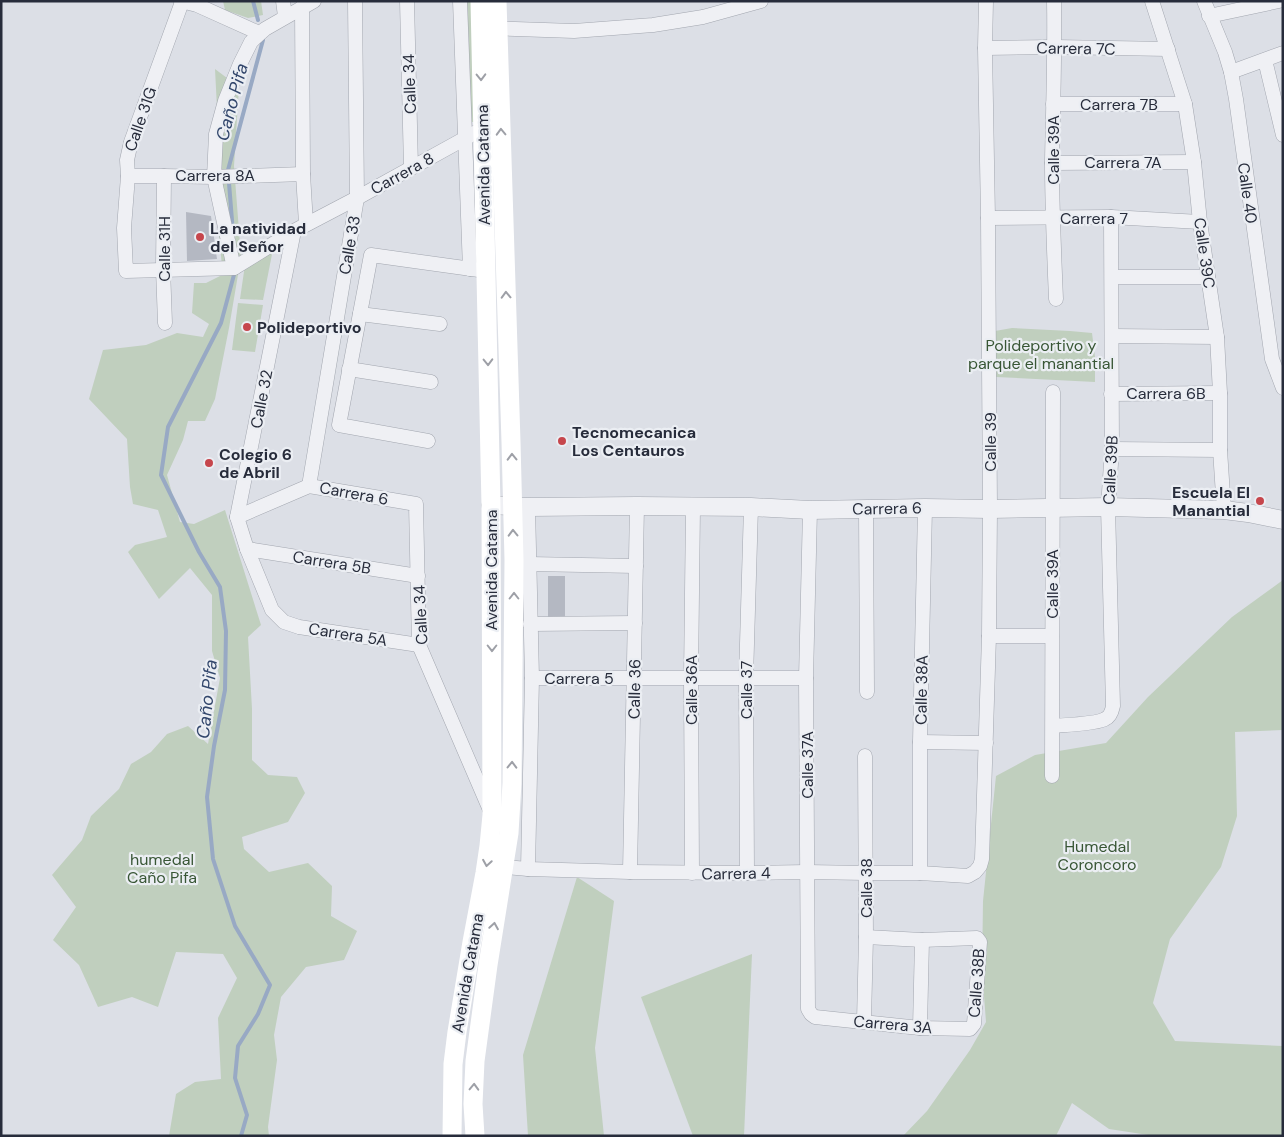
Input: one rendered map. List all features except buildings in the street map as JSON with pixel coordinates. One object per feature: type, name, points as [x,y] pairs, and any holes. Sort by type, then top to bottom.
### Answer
[{"type":"main road","name":"Avenida Catama","points":[[475,1136],[473,1104],[475,1061],[509,833],[512,783],[514,580],[520,506],[489,28],[480,1]]},
{"type":"main road","name":"Avenida Catama","points":[[452,1136],[453,1064],[486,864],[492,815],[491,505],[478,270],[474,133],[489,28],[497,1]]},
{"type":"street","points":[[182,1],[196,3],[259,33]]},
{"type":"street","name":"Calle 31G","points":[[126,271],[124,228],[128,176],[127,160],[131,142],[182,1]]},
{"type":"street","points":[[283,1],[285,16]]},
{"type":"street","name":"Calle 33","points":[[309,486],[357,198],[354,1]]},
{"type":"street","name":"Calle 34","points":[[407,1],[411,168]]},
{"type":"street","points":[[460,1],[474,133]]},
{"type":"street","points":[[489,28],[574,31],[653,25],[703,17],[761,1]]},
{"type":"street","name":"Calle 39","points":[[968,876],[980,866],[982,858],[989,636],[990,509],[986,1]]},
{"type":"street","name":"Calle 39A","points":[[1054,1],[1055,47],[1052,163],[1056,299]]},
{"type":"street","name":"Calle 39C","points":[[1152,1],[1185,104],[1194,162],[1200,222],[1217,337],[1220,393],[1220,450],[1224,510]]},
{"type":"street","name":"Calle 40","points":[[1204,1],[1225,52],[1230,72],[1239,117],[1272,359],[1283,388]]},
{"type":"street","points":[[1209,16],[1280,1],[1283,6]]},
{"type":"street","points":[[234,268],[214,177],[216,134],[225,101],[251,42],[259,33],[308,4]]},
{"type":"street","name":"Calle 32","points":[[279,618],[272,610],[247,549],[237,517],[300,228],[308,4]]},
{"type":"street","name":"Carrera 7C","points":[[985,48],[1168,49]]},
{"type":"street","points":[[1230,72],[1283,53]]},
{"type":"street","points":[[1265,60],[1283,135]]},
{"type":"street","name":"Carrera 7B","points":[[1053,104],[1185,104]]},
{"type":"street","name":"Carrera 8","points":[[126,271],[234,268],[300,228],[474,133]]},
{"type":"street","name":"Carrera 7A","points":[[1052,163],[1194,162]]},
{"type":"street","name":"Carrera 8A","points":[[128,176],[214,177],[303,174]]},
{"type":"street","name":"Calle 31H","points":[[164,176],[163,269],[165,323]]},
{"type":"street","name":"Carrera 7","points":[[988,218],[1111,217],[1200,222]]},
{"type":"street","name":"Calle 39B","points":[[1052,726],[1097,722],[1106,719],[1111,713],[1113,706],[1108,507],[1112,449],[1111,217]]},
{"type":"street","points":[[428,441],[339,425],[371,255],[478,270]]},
{"type":"street","points":[[1112,277],[1208,276]]},
{"type":"street","points":[[360,314],[440,324]]},
{"type":"street","points":[[1112,336],[1217,337]]},
{"type":"street","points":[[349,369],[431,382]]},
{"type":"street","name":"Calle 39A","points":[[1052,776],[1053,392]]},
{"type":"street","name":"Carrera 6B","points":[[1111,394],[1220,393]]},
{"type":"street","points":[[1112,449],[1220,450]]},
{"type":"street","name":"Carrera 6","points":[[237,517],[309,486],[416,504]]},
{"type":"street","name":"Calle 34","points":[[416,504],[419,645],[492,815]]},
{"type":"street","name":"Carrera 6","points":[[491,505],[751,507],[810,510],[1108,507],[1224,510],[1283,520]]},
{"type":"street","name":"Avenida Catama","points":[[520,506],[529,564],[532,678],[528,869]]},
{"type":"street","name":"Calle 36","points":[[630,872],[637,506]]},
{"type":"street","name":"Calle 36A","points":[[692,873],[690,678],[693,507]]},
{"type":"street","name":"Calle 37","points":[[747,873],[746,678],[751,507]]},
{"type":"street","name":"Calle 38A","points":[[920,873],[920,742],[925,508]]},
{"type":"street","points":[[866,509],[867,692]]},
{"type":"street","name":"Calle 37A","points":[[810,510],[806,678],[808,1009],[816,1017]]},
{"type":"street","name":"Carrera 5B","points":[[247,549],[418,576]]},
{"type":"street","points":[[529,564],[636,566]]},
{"type":"street","name":"Carrera 5A","points":[[279,618],[288,624],[299,627],[419,645]]},
{"type":"street","points":[[530,624],[635,623]]},
{"type":"street","points":[[989,636],[1052,636]]},
{"type":"street","name":"Carrera 5","points":[[532,678],[806,678]]},
{"type":"street","points":[[920,742],[986,743]]},
{"type":"street","points":[[464,748],[478,754],[492,746]]},
{"type":"street","name":"Calle 38","points":[[864,1021],[866,937],[865,756]]},
{"type":"street","name":"Carrera 4","points":[[504,867],[630,872],[920,873],[968,876]]},
{"type":"street","points":[[866,937],[922,940],[920,1028]]},
{"type":"street","name":"Calle 38B","points":[[922,940],[977,938],[980,942],[974,1024],[970,1029]]},
{"type":"street","name":"Carrera 3A","points":[[816,1017],[920,1028],[970,1029]]},
{"type":"green space","points":[[223,1],[261,1],[263,15],[248,18],[225,10]]},
{"type":"green space","points":[[462,1],[475,1],[477,122],[466,122]]},
{"type":"green space","name":"humedal Caño Pifa","points":[[215,69],[231,81],[240,71],[234,166],[241,257],[215,399],[205,421],[188,421],[183,440],[167,475],[180,522],[194,524],[225,510],[261,625],[248,637],[252,709],[252,760],[268,775],[297,777],[305,793],[288,822],[242,837],[244,849],[269,872],[308,863],[332,886],[331,916],[357,931],[344,960],[306,967],[281,997],[274,1035],[277,1060],[268,1127],[269,1136],[169,1136],[176,1094],[195,1082],[221,1079],[218,1018],[237,978],[223,954],[176,952],[158,1007],[132,997],[98,1007],[79,965],[53,940],[76,907],[52,875],[82,840],[91,816],[119,789],[131,764],[151,752],[167,734],[188,726],[208,744],[220,678],[212,651],[212,595],[190,568],[159,599],[128,552],[135,545],[167,537],[158,510],[133,504],[127,439],[89,399],[103,350],[146,345],[177,333],[203,337],[209,324],[192,313],[194,283],[206,283],[220,276],[222,266],[210,146],[217,108]]},
{"type":"green space","points":[[275,239],[263,300],[240,299],[246,258]]},
{"type":"green space","name":"Polideportivo","points":[[238,303],[263,305],[255,352],[232,350]]},
{"type":"green space","name":"Polideportivo y parque el manantial","points":[[1012,328],[1092,333],[1095,357],[1095,382],[996,377],[995,331]]},
{"type":"green space","name":"Humedal Coroncoro","points":[[1283,580],[1283,730],[1235,732],[1237,816],[1221,867],[1170,939],[1153,1003],[1175,1041],[1283,1046],[1283,1136],[1155,1136],[1109,1129],[1072,1103],[1056,1136],[903,1136],[927,1111],[970,1050],[986,1022],[982,970],[983,901],[996,776],[1035,755],[1106,743],[1148,697],[1232,617]]},
{"type":"green space","points":[[577,877],[614,901],[595,1048],[604,1136],[528,1136],[523,1055]]},
{"type":"green space","points":[[752,954],[744,1136],[693,1136],[641,997]]},
{"type":"waterway","name":"Caño Pifa","points":[[253,1],[258,20]]},
{"type":"waterway","name":"Caño Pifa","points":[[228,170],[263,40]]},
{"type":"waterway","name":"Caño Pifa","points":[[229,183],[233,233]]},
{"type":"waterway","name":"Caño Pifa","points":[[235,271],[221,323],[168,427],[161,475],[199,552],[220,587],[226,631],[225,690],[214,746],[207,797],[213,859],[235,926],[270,985],[258,1014],[238,1046],[235,1078],[247,1115],[241,1136]]},
{"type":"place","name":"La natividad del Señor","points":[[200,237]]},
{"type":"place","name":"Polideportivo","points":[[247,327]]},
{"type":"place","name":"Tecnomecanica Los Centauros","points":[[562,441]]},
{"type":"place","name":"Colegio 6 de Abril","points":[[209,463]]},
{"type":"place","name":"Escuela El Manantial","points":[[1260,501]]}]
